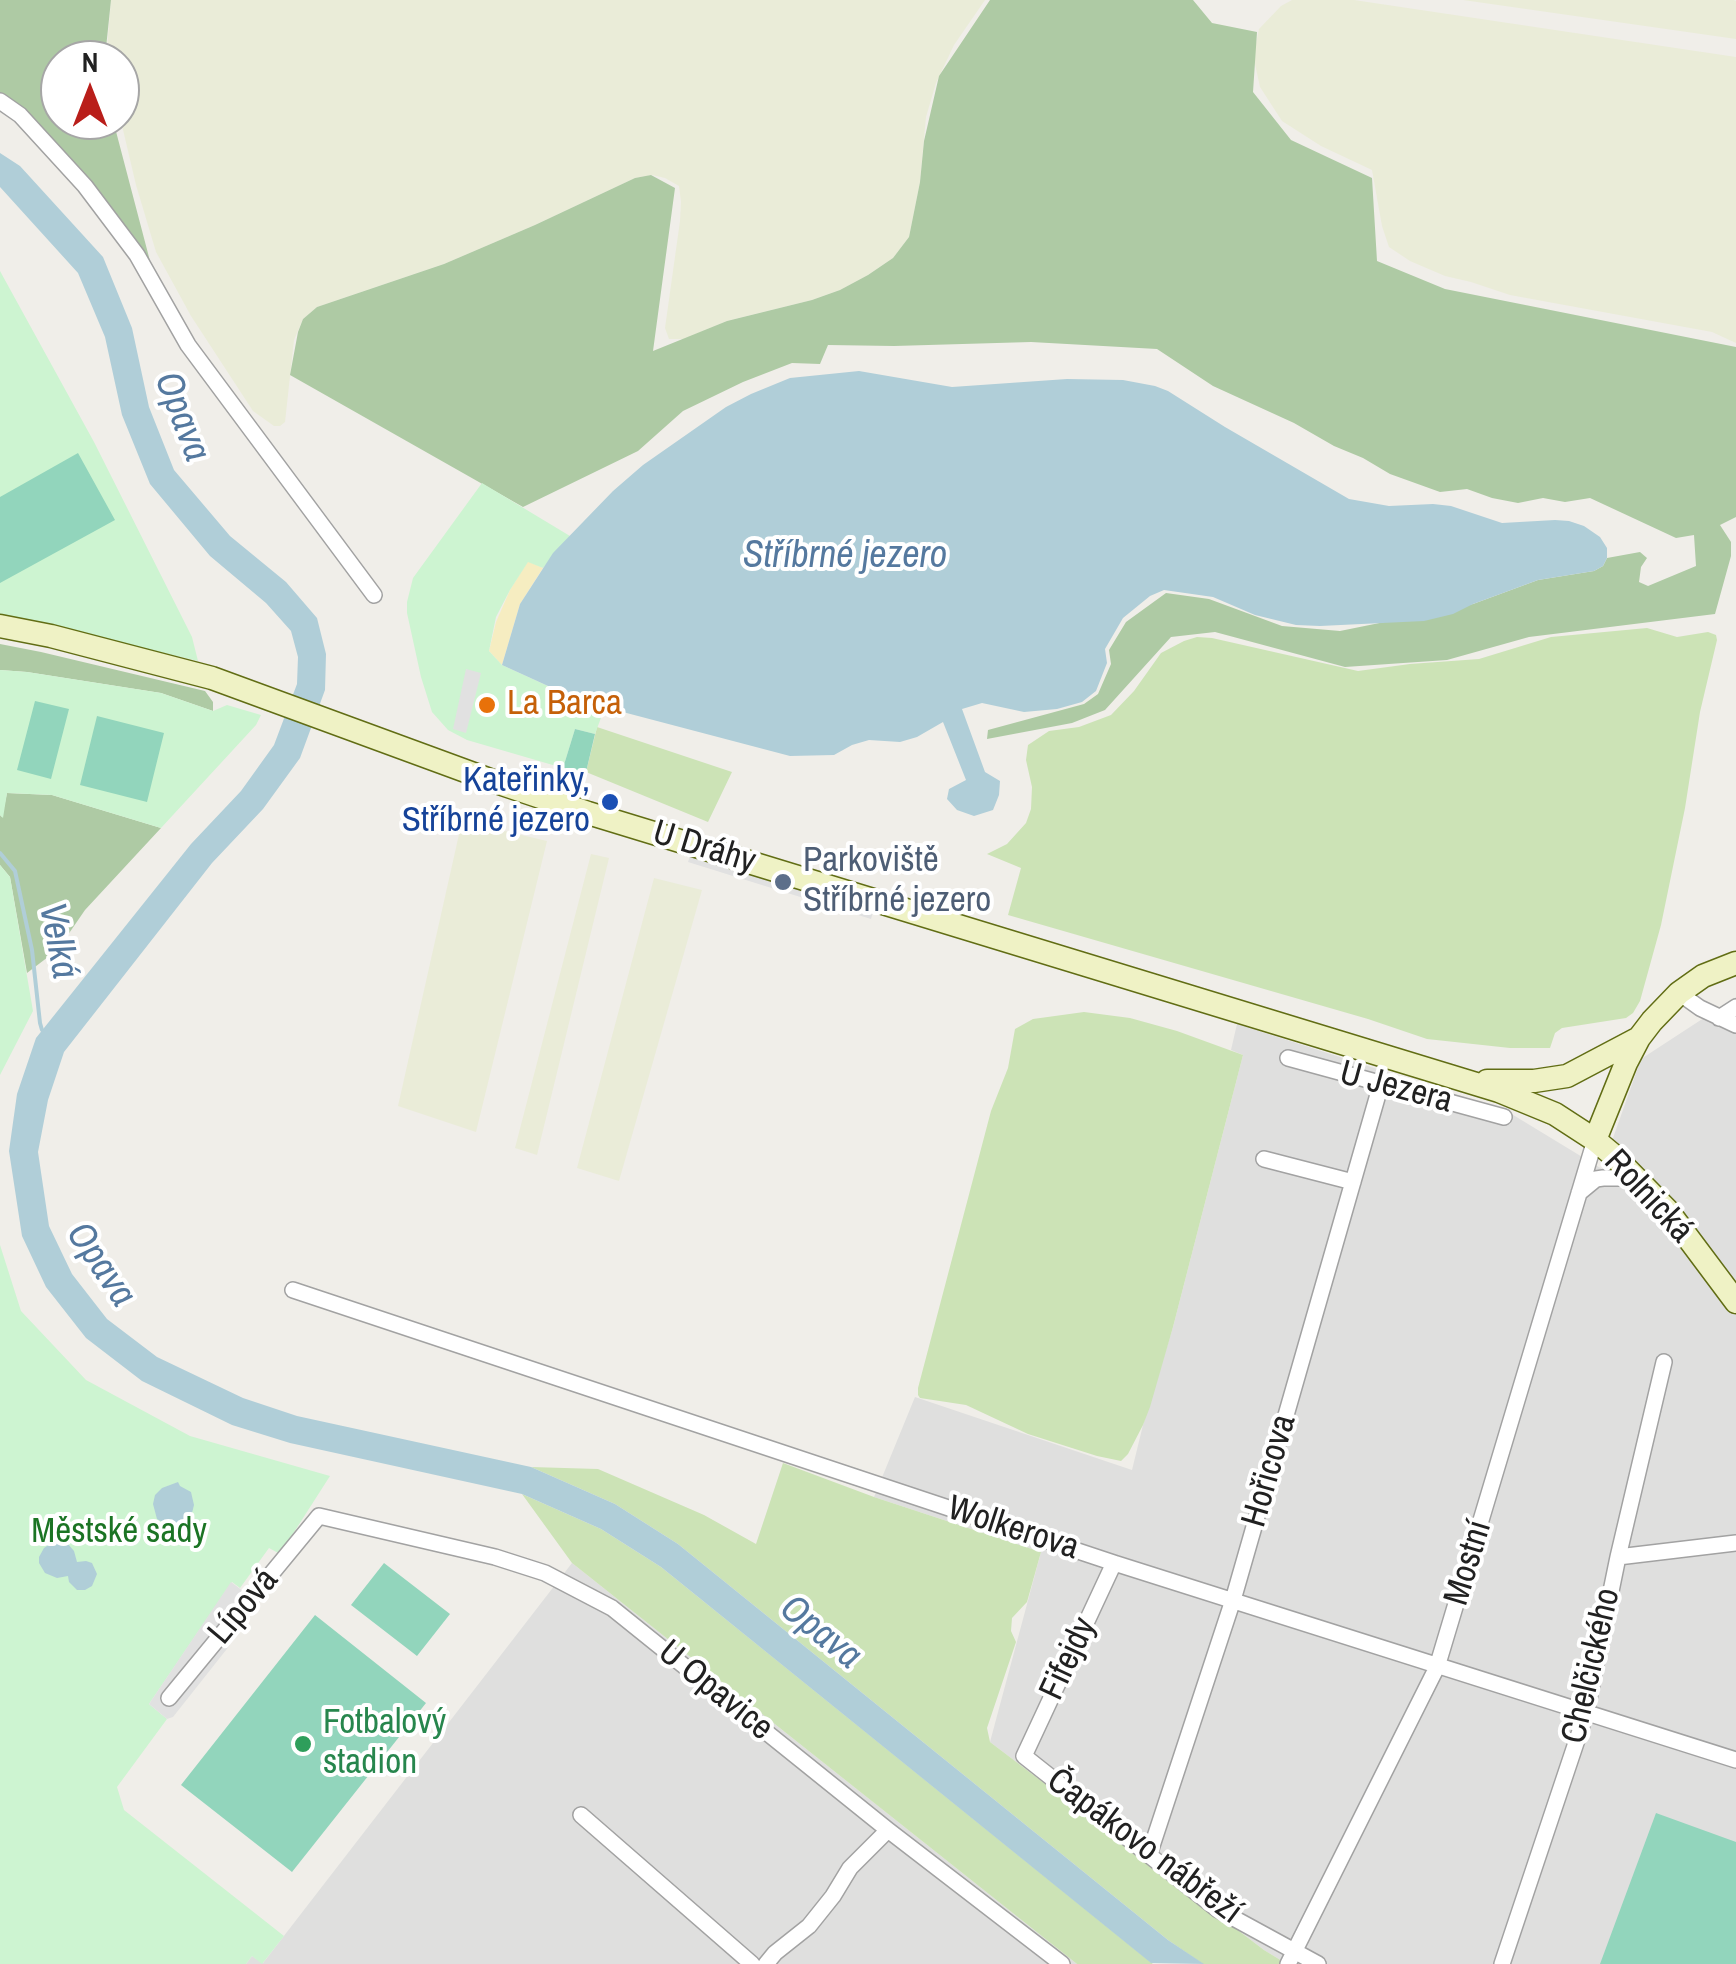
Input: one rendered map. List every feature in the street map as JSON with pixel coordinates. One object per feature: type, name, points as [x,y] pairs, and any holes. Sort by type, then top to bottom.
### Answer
[{"type":"street","points":[[0,101],[20,116],[86,186],[137,255],[188,346],[374,596]]},
{"type":"street","name":"U Dráhy","points":[[0,626],[220,680],[588,813],[1467,1081],[1540,1108],[1595,1140],[1639,1038],[1679,993],[1704,976],[1736,963]]},
{"type":"street","points":[[1679,993],[1736,1026]]},
{"type":"street","points":[[1719,1018],[1736,1007]]},
{"type":"street","name":"U Dráhy","points":[[1467,1081],[1552,1080],[1574,1073],[1639,1038]]},
{"type":"street","name":"U Jezera","points":[[1288,1058],[1504,1117]]},
{"type":"street","name":"Hořicova","points":[[1149,1855],[1233,1600],[1381,1084]]},
{"type":"street","name":"Rolnická","points":[[1595,1140],[1638,1178],[1733,1291]]},
{"type":"street","name":"Mostní","points":[[1291,1958],[1438,1667],[1595,1140]]},
{"type":"street","points":[[1264,1159],[1353,1182]]},
{"type":"street","points":[[1579,1193],[1603,1178],[1638,1178]]},
{"type":"street","name":"Wolkerova","points":[[293,1290],[1114,1562],[1736,1760]]},
{"type":"street","name":"Chelčického","points":[[1502,1964],[1586,1713],[1664,1362]]},
{"type":"street","name":"Lípová","points":[[169,1698],[319,1516]]},
{"type":"street","name":"U Opavice","points":[[319,1516],[495,1557],[546,1573],[612,1608],[1062,1964]]},
{"type":"street","points":[[1618,1557],[1736,1542]]},
{"type":"street","name":"Fifejdy","points":[[1024,1756],[1114,1562]]},
{"type":"street","name":"Čapákovo nábřeží","points":[[1024,1756],[1217,1908],[1291,1958],[1318,1964]]},
{"type":"street","points":[[582,1816],[752,1964]]},
{"type":"street","points":[[766,1964],[809,1926],[834,1896],[850,1868],[888,1830]]},
{"type":"shaded area","name":"La Barca","points":[[466,669],[481,673],[466,733],[453,729]]},
{"type":"shaded area","name":"Parkoviště Stříbrné jezero","points":[[694,844],[876,902],[871,919],[688,862]]},
{"type":"shaded area","points":[[1736,997],[1736,1964],[1287,1964],[990,1742],[1041,1552],[874,1497],[915,1397],[1132,1470],[1243,1055],[1231,1050],[1237,1024],[1505,1110],[1602,1169],[1641,1059]]},
{"type":"shaded area","points":[[572,1563],[1077,1964],[246,1964],[252,1956],[263,1963]]},
{"type":"shaded area","points":[[231,1582],[256,1601],[225,1641],[230,1645],[173,1717],[167,1719],[149,1704]]},
{"type":"green space","points":[[0,0],[111,0],[107,40],[40,40],[40,131],[20,107],[0,93]]},
{"type":"green space","points":[[111,0],[985,0],[954,45],[936,83],[926,117],[920,182],[909,237],[893,258],[868,275],[812,300],[727,321],[684,339],[669,339],[665,328],[680,221],[679,186],[652,175],[635,178],[444,264],[317,307],[303,319],[294,340],[285,422],[280,426],[253,411],[191,316],[156,252],[125,140],[140,140],[140,40],[108,40]]},
{"type":"green space","points":[[990,0],[1193,0],[1212,23],[1257,32],[1253,92],[1291,140],[1372,178],[1377,261],[1445,289],[1736,347],[1736,517],[1720,525],[1731,542],[1731,556],[1715,614],[1529,637],[1447,660],[1345,667],[1215,632],[1171,637],[1105,710],[1072,723],[987,739],[988,730],[1084,704],[1098,694],[1111,664],[1109,650],[1126,622],[1166,593],[1209,599],[1282,626],[1340,631],[1473,604],[1538,580],[1594,571],[1607,558],[1640,552],[1647,558],[1639,582],[1648,586],[1696,566],[1694,535],[1676,538],[1590,498],[1565,502],[1543,498],[1518,503],[1467,489],[1440,492],[1390,474],[1213,386],[1157,349],[1031,342],[828,345],[820,364],[792,363],[743,382],[683,411],[638,451],[523,507],[290,375],[303,319],[317,307],[444,264],[635,178],[651,175],[675,188],[653,351],[727,321],[812,300],[868,275],[893,258],[909,237],[939,76]]},
{"type":"green space","points":[[1292,0],[1354,0],[1736,57],[1736,343],[1712,332],[1510,295],[1445,276],[1389,247],[1372,170],[1321,146],[1282,121],[1260,87],[1255,64],[1259,29]]},
{"type":"green space","points":[[1463,0],[1734,0],[1736,39]]},
{"type":"green space","points":[[48,140],[118,140],[150,261]]},
{"type":"green space","points":[[0,271],[94,442],[192,637],[198,661],[0,617]]},
{"type":"green space","points":[[78,453],[115,520],[0,583],[0,497]]},
{"type":"green space","points":[[482,483],[570,536],[543,568],[528,562],[496,617],[489,651],[502,665],[581,701],[605,707],[595,734],[575,729],[563,768],[467,740],[448,730],[432,712],[421,677],[407,613],[413,578]]},
{"type":"green space","points":[[1647,628],[1677,637],[1708,632],[1716,635],[1717,640],[1661,925],[1640,1001],[1626,1018],[1562,1028],[1555,1033],[1550,1048],[1427,1039],[1008,915],[1021,868],[987,854],[1007,844],[1026,823],[1032,787],[1026,760],[1028,745],[1049,731],[1079,727],[1111,715],[1161,653],[1184,641],[1212,638],[1358,671],[1479,659],[1551,637]]},
{"type":"green space","points":[[0,644],[205,691],[213,702],[213,711],[161,693],[0,670]]},
{"type":"green space","points":[[0,670],[161,693],[213,711],[227,705],[261,715],[161,828],[52,795],[7,793],[3,818]]},
{"type":"green space","points":[[35,701],[69,709],[51,779],[17,770]]},
{"type":"green space","points":[[97,716],[164,733],[147,802],[80,785]]},
{"type":"green space","points":[[597,727],[732,772],[708,822],[586,772]]},
{"type":"green space","points":[[575,729],[595,734],[586,772],[563,768]]},
{"type":"green space","points":[[7,793],[52,795],[161,828],[85,910],[52,958],[27,973],[10,877],[0,865],[0,815]]},
{"type":"green space","points":[[462,821],[547,841],[476,1132],[398,1106]]},
{"type":"green space","points":[[591,854],[609,858],[537,1155],[515,1148]]},
{"type":"green space","points":[[0,865],[10,877],[33,1011],[0,1075]]},
{"type":"green space","points":[[654,878],[702,890],[619,1181],[577,1168]]},
{"type":"green space","points":[[1084,1012],[1130,1018],[1243,1055],[1150,1407],[1121,1461],[1028,1434],[966,1405],[918,1395],[991,1111],[1008,1068],[1015,1029],[1033,1019]]},
{"type":"green space","name":"Městské sady","points":[[0,1245],[21,1311],[86,1380],[190,1436],[330,1476],[280,1554],[269,1548],[240,1588],[232,1582],[149,1704],[167,1719],[117,1787],[124,1810],[284,1936],[262,1964],[252,1956],[246,1964],[0,1964]]},
{"type":"green space","points":[[783,1463],[1041,1552],[1027,1602],[1012,1618],[1011,1631],[1016,1642],[987,1728],[990,1742],[1287,1964],[1203,1964],[1168,1940],[678,1544],[615,1504],[531,1467],[598,1469],[704,1515],[756,1544]]},
{"type":"green space","points":[[522,1494],[601,1529],[661,1567],[1153,1964],[1077,1964],[572,1563]]},
{"type":"green space","points":[[384,1563],[450,1614],[417,1656],[351,1605]]},
{"type":"green space","name":"Fotbalový stadion","points":[[315,1615],[426,1703],[292,1872],[181,1785]]},
{"type":"green space","points":[[1656,1813],[1736,1842],[1736,1964],[1600,1964]]},
{"type":"sand","points":[[528,561],[543,568],[520,604],[502,665],[489,651],[496,622]]},
{"type":"water","points":[[0,153],[20,166],[103,257],[132,328],[149,407],[174,470],[230,536],[286,582],[317,618],[326,654],[325,690],[300,758],[263,809],[212,863],[64,1052],[48,1100],[38,1152],[49,1226],[72,1274],[107,1319],[157,1357],[243,1398],[297,1416],[531,1467],[615,1504],[678,1544],[1168,1940],[1204,1964],[1151,1963],[661,1567],[601,1529],[522,1494],[290,1443],[232,1425],[142,1381],[86,1338],[46,1287],[22,1236],[9,1151],[17,1094],[36,1038],[191,844],[241,791],[274,745],[297,684],[298,657],[291,631],[266,603],[210,556],[150,484],[122,415],[105,337],[78,273],[0,187]]},
{"type":"water","name":"Stříbrné jezero","points":[[859,371],[952,387],[1067,379],[1123,380],[1155,386],[1349,499],[1389,506],[1451,506],[1502,523],[1569,521],[1600,537],[1607,548],[1607,558],[1594,571],[1538,580],[1453,614],[1424,621],[1296,625],[1255,615],[1213,597],[1164,590],[1123,618],[1105,649],[1107,663],[1096,691],[1082,702],[1024,712],[982,703],[962,709],[985,772],[1000,781],[993,810],[974,816],[957,810],[947,799],[949,789],[966,780],[943,722],[900,742],[869,740],[834,755],[790,756],[581,701],[502,665],[520,604],[553,553],[643,465],[751,394],[790,378]]},
{"type":"water","points":[[178,1482],[191,1492],[194,1505],[191,1517],[173,1530],[157,1519],[153,1504],[162,1488]]},
{"type":"water","points":[[53,1542],[68,1544],[77,1562],[92,1563],[97,1574],[92,1586],[77,1590],[68,1576],[57,1578],[45,1573],[39,1557]]},
{"type":"waterway","name":"Velká","points":[[0,853],[15,871],[32,950],[42,1030]]},
{"type":"place","name":"La Barca","points":[[487,705]]},
{"type":"place","name":"Kateřinky, Stříbrné jezero","points":[[610,802]]},
{"type":"place","name":"Parkoviště Stříbrné jezero","points":[[783,882]]},
{"type":"place","name":"Fotbalový stadion","points":[[303,1744]]},
{"type":"water label","name":"Opava","points":[[181,417]]},
{"type":"water label","name":"Opava","points":[[100,1265]]},
{"type":"water label","name":"Opava","points":[[820,1633]]}]
